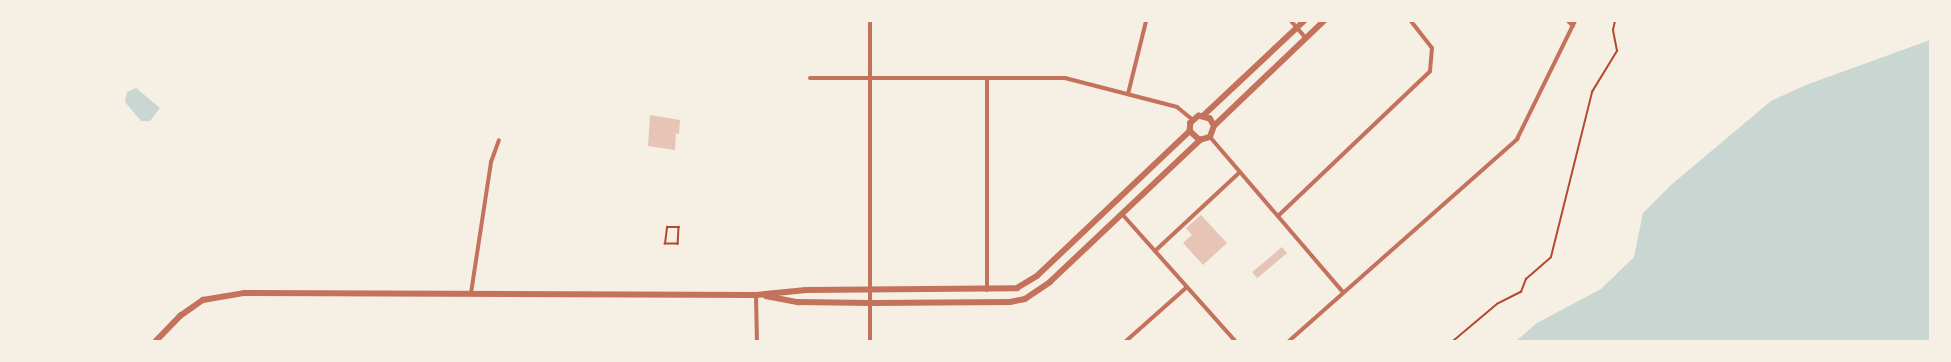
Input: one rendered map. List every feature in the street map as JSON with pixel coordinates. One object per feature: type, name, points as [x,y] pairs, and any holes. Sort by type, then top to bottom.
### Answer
[{"type":"street","points":[[870,21],[870,341]]},
{"type":"street","points":[[1128,94],[1146,21]]},
{"type":"street","points":[[1291,21],[1306,38]]},
{"type":"street","points":[[1193,120],[1203,116],[1304,21]]},
{"type":"street","points":[[756,295],[798,302],[1010,302],[1025,299],[1041,290],[1200,140],[1210,136],[1214,126],[1324,21]]},
{"type":"street","points":[[1278,216],[1430,71],[1432,48],[1411,21]]},
{"type":"street","points":[[1568,21],[1573,26]]},
{"type":"street","points":[[1289,341],[1517,139],[1575,21]]},
{"type":"street","points":[[810,78],[1065,78],[1177,107],[1193,120]]},
{"type":"street","points":[[987,78],[987,290]]},
{"type":"street","points":[[1203,116],[1214,126]]},
{"type":"street","points":[[156,341],[191,308],[204,300],[230,295],[471,293],[756,295],[870,289],[987,290],[1017,288],[1031,281],[1190,132],[1193,120]]},
{"type":"street","points":[[1190,132],[1200,140]]},
{"type":"street","points":[[1210,136],[1343,292]]},
{"type":"street","points":[[471,293],[491,162],[499,140]]},
{"type":"street","points":[[1155,251],[1240,172]]},
{"type":"street","points":[[1122,214],[1235,341]]},
{"type":"street","points":[[1126,341],[1187,287]]},
{"type":"street","points":[[756,295],[757,341]]},
{"type":"path","points":[[1453,341],[1497,304],[1521,292],[1526,279],[1551,257],[1592,92],[1617,51],[1613,30],[1615,21]]},
{"type":"path","points":[[667,227],[679,227],[678,244],[665,244],[667,227]]},
{"type":"shaded area","points":[[1930,40],[1930,341],[1516,341],[1537,323],[1601,289],[1634,257],[1643,213],[1671,185],[1771,101],[1806,85]]},
{"type":"shaded area","points":[[136,88],[160,108],[150,121],[141,121],[125,102],[127,92]]},
{"type":"building","points":[[650,115],[680,120],[679,134],[671,133],[676,134],[675,150],[648,146]]},
{"type":"building","points":[[1201,215],[1227,243],[1203,265],[1183,243],[1192,235],[1186,228]]},
{"type":"building","points":[[1282,247],[1287,253],[1257,278],[1252,272]]}]
